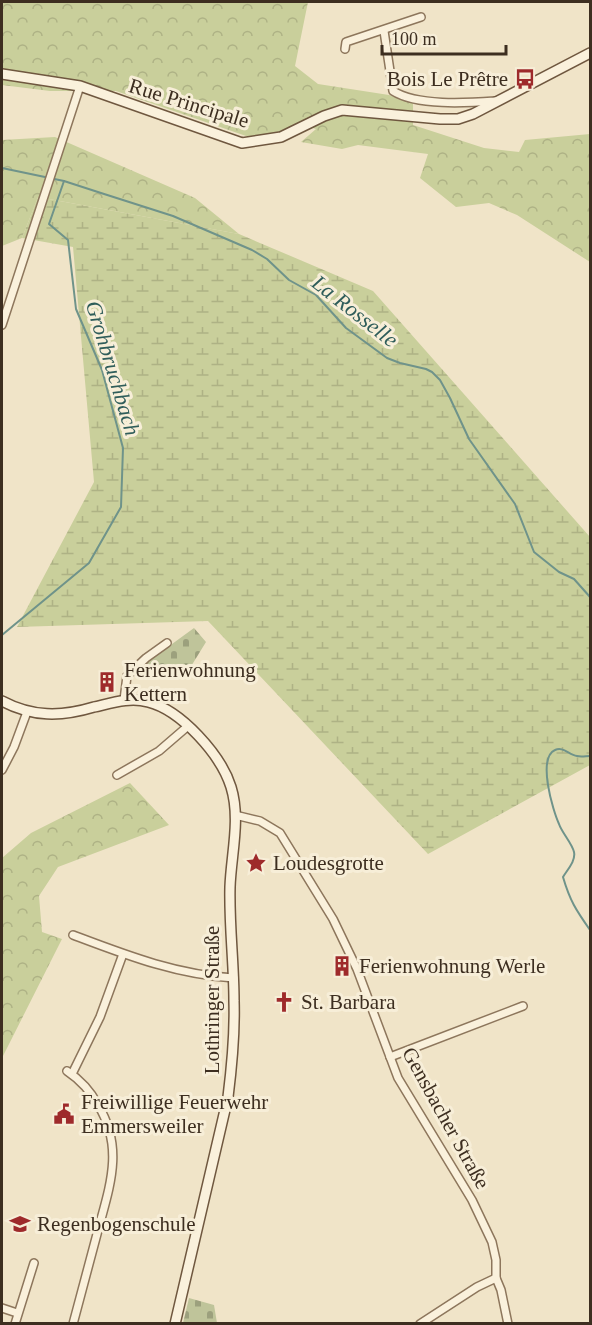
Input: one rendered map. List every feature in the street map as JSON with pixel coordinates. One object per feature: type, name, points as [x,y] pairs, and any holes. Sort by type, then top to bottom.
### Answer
[{"type":"main road","name":"Rue Principale","points":[[2,74],[80,86],[242,143],[281,137],[342,110],[458,119],[473,114],[591,53]]},
{"type":"main road","points":[[2,701],[27,712],[38,714],[64,714],[124,700],[142,701],[162,707],[188,726],[213,753],[227,776],[234,800],[235,815]]},
{"type":"main road","name":"Lothringer Straße","points":[[175,1323],[228,1097],[234,1031],[230,890],[235,815]]},
{"type":"street","points":[[345,49],[346,42],[421,17]]},
{"type":"street","points":[[384,31],[393,91],[401,96],[451,104],[497,101]]},
{"type":"street","points":[[2,325],[80,86]]},
{"type":"street","points":[[124,700],[127,676],[167,643]]},
{"type":"street","points":[[2,770],[14,747],[27,712]]},
{"type":"street","points":[[117,775],[159,751],[188,726]]},
{"type":"street","name":"Gensbacher Straße","points":[[235,815],[260,821],[280,834],[346,944],[398,1078],[484,1223],[492,1242],[496,1260],[496,1278],[508,1323]]},
{"type":"street","points":[[73,935],[162,967],[198,975],[234,978]]},
{"type":"street","points":[[73,1323],[110,1186],[114,1155],[109,1126],[104,1114],[88,1090],[69,1073],[100,1017],[123,954]]},
{"type":"street","points":[[390,1057],[523,1006]]},
{"type":"street","points":[[15,1323],[34,1263]]},
{"type":"street","points":[[420,1323],[477,1287],[496,1278]]},
{"type":"street","points":[[2,1308],[17,1313]]},
{"type":"green space","points":[[2,2],[308,2],[295,66],[318,84],[389,95],[413,103],[413,125],[484,148],[519,152],[525,140],[590,134],[590,262],[517,215],[489,203],[456,207],[420,178],[428,154],[358,145],[342,149],[301,142],[316,129],[298,123],[275,134],[249,137],[116,91],[50,91],[2,85]]},
{"type":"green space","points":[[55,137],[195,198],[239,234],[38,197],[22,238],[2,246],[2,140]]},
{"type":"green space","points":[[38,197],[239,234],[373,291],[590,537],[590,765],[428,854],[208,621],[17,627],[94,482],[73,247],[22,238]]},
{"type":"green space","points":[[194,628],[206,642],[190,668],[184,664],[171,680],[146,663]]},
{"type":"green space","points":[[130,783],[169,825],[58,867],[39,896],[42,932],[62,939],[2,1058],[2,858],[31,833]]},
{"type":"green space","points":[[189,1298],[214,1305],[217,1323],[183,1323]]},
{"type":"waterway","name":"La Rosselle","points":[[2,168],[64,181],[173,216],[252,250],[267,259],[289,280],[316,295],[346,328],[387,358],[432,372],[440,380],[450,398],[469,439],[515,504],[534,552],[559,572],[574,579],[590,597]]},
{"type":"waterway","name":"Grohbruchbach","points":[[2,635],[89,563],[121,507],[123,448],[102,370],[76,309],[68,240],[49,224],[64,181]]},
{"type":"waterway","name":"La Rosselle","points":[[590,756],[574,755],[558,749],[550,755],[547,763],[548,785],[556,817],[574,852],[572,862],[563,877],[574,905],[590,930]]},
{"type":"place","name":"Bois Le Prêtre","points":[[525,79]]},
{"type":"place","name":"Ferienwohnung Kettern","points":[[107,682]]},
{"type":"place","name":"Loudesgrotte","points":[[256,863]]},
{"type":"place","name":"Ferienwohnung Werle","points":[[342,966]]},
{"type":"place","name":"St. Barbara","points":[[284,1002]]},
{"type":"place","name":"Freiwillige Feuerwehr Emmersweiler","points":[[64,1114]]},
{"type":"place","name":"Regenbogenschule","points":[[20,1224]]}]
